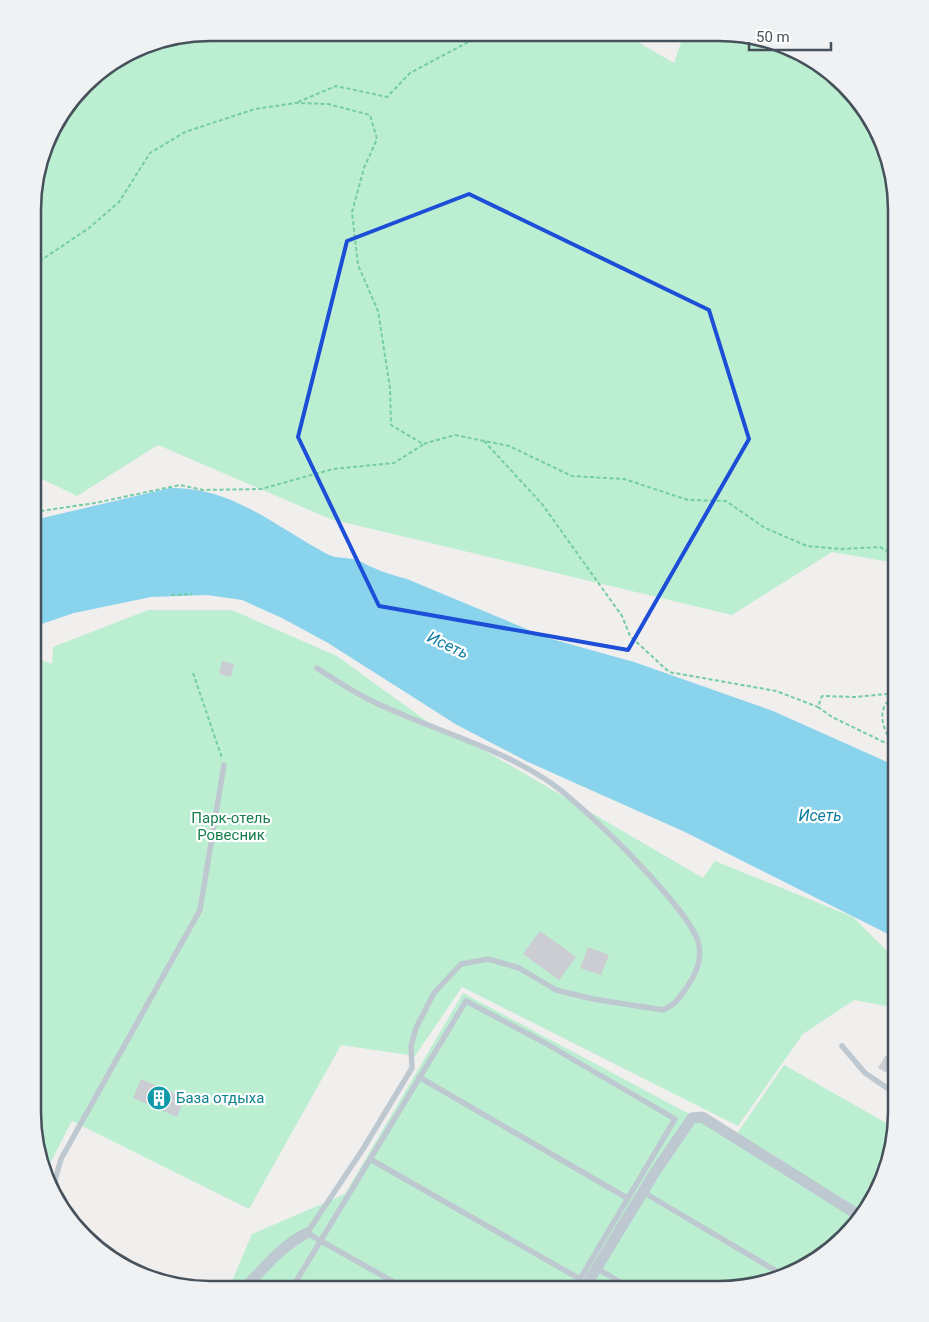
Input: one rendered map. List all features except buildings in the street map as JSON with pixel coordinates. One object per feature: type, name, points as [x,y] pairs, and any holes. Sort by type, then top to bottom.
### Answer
[{"type":"street","points":[[585,1281],[598,1269],[643,1192],[692,1118],[702,1117],[854,1212]]},
{"type":"street","points":[[252,1281],[279,1252],[294,1239],[306,1233]]},
{"type":"lane","points":[[317,668],[373,702],[497,752],[547,779],[593,818],[682,914],[698,941],[700,962],[694,976],[673,1006],[663,1010],[593,999],[556,990],[520,968],[488,958],[461,964],[434,993],[416,1028],[410,1046],[412,1068],[363,1149],[306,1233],[320,1239],[392,1281]]},
{"type":"lane","points":[[56,1178],[61,1159],[200,910],[224,765]]},
{"type":"lane","points":[[296,1281],[466,1001],[675,1119],[627,1198],[584,1281]]},
{"type":"lane","points":[[842,1046],[865,1073],[887,1088]]},
{"type":"lane","points":[[419,1078],[627,1198]]},
{"type":"lane","points":[[370,1159],[577,1281]]},
{"type":"lane","points":[[643,1192],[776,1270]]},
{"type":"lane","points":[[598,1269],[618,1281]]},
{"type":"path","points":[[296,103],[336,86],[387,97],[410,73],[469,41]]},
{"type":"path","points":[[41,261],[89,228],[119,202],[150,153],[185,132],[255,109],[296,103],[328,104],[370,115],[377,139],[364,168],[352,212],[358,265],[378,310],[390,388],[391,425],[423,444]]},
{"type":"path","points":[[41,511],[95,503],[180,485],[203,490],[261,489],[333,469],[394,463],[423,444],[455,435],[508,446],[572,476],[624,479],[688,500],[726,501],[765,528],[807,546],[841,550],[880,547],[888,551]]},
{"type":"path","points":[[484,441],[542,504],[622,616],[630,636],[669,672],[776,692],[818,707],[832,717],[887,744]]},
{"type":"path","points":[[171,595],[192,594]]},
{"type":"path","points":[[193,672],[224,765]]},
{"type":"path","points":[[818,707],[822,696],[856,697],[887,694]]},
{"type":"path","points":[[887,700],[882,710],[882,721],[887,732]]},
{"type":"highlighted area","points":[[469,194],[709,310],[749,439],[628,650],[379,606],[298,437],[347,241]]},
{"type":"green space","points":[[636,41],[674,63],[682,41],[741,43],[783,54],[822,76],[853,107],[865,126],[879,156],[886,188],[888,211],[888,562],[832,552],[732,615],[330,519],[158,445],[77,496],[41,478],[41,211],[43,188],[54,146],[70,116],[83,99],[116,70],[146,54],[167,47],[199,42]]},
{"type":"green space","name":"Парк-отель Ровесник","points":[[148,610],[232,610],[337,656],[443,733],[465,739],[703,878],[715,861],[853,917],[887,951],[887,1006],[854,1000],[803,1034],[738,1126],[462,987],[415,1056],[341,1045],[249,1209],[72,1121],[50,1164],[41,1111],[41,660],[52,664],[53,647]]},
{"type":"green space","points":[[463,993],[734,1138],[784,1065],[887,1123],[879,1166],[859,1206],[846,1223],[813,1252],[783,1268],[762,1275],[718,1281],[232,1281],[252,1234],[345,1194]]},
{"type":"water","name":"Исеть","points":[[170,488],[192,489],[213,494],[252,510],[331,556],[353,559],[407,579],[548,638],[634,662],[773,711],[887,762],[887,934],[685,832],[528,762],[457,725],[328,643],[282,618],[242,600],[207,595],[151,597],[74,613],[41,624],[41,518]]},
{"type":"place","name":"База отдыха","points":[[159,1098]]}]
